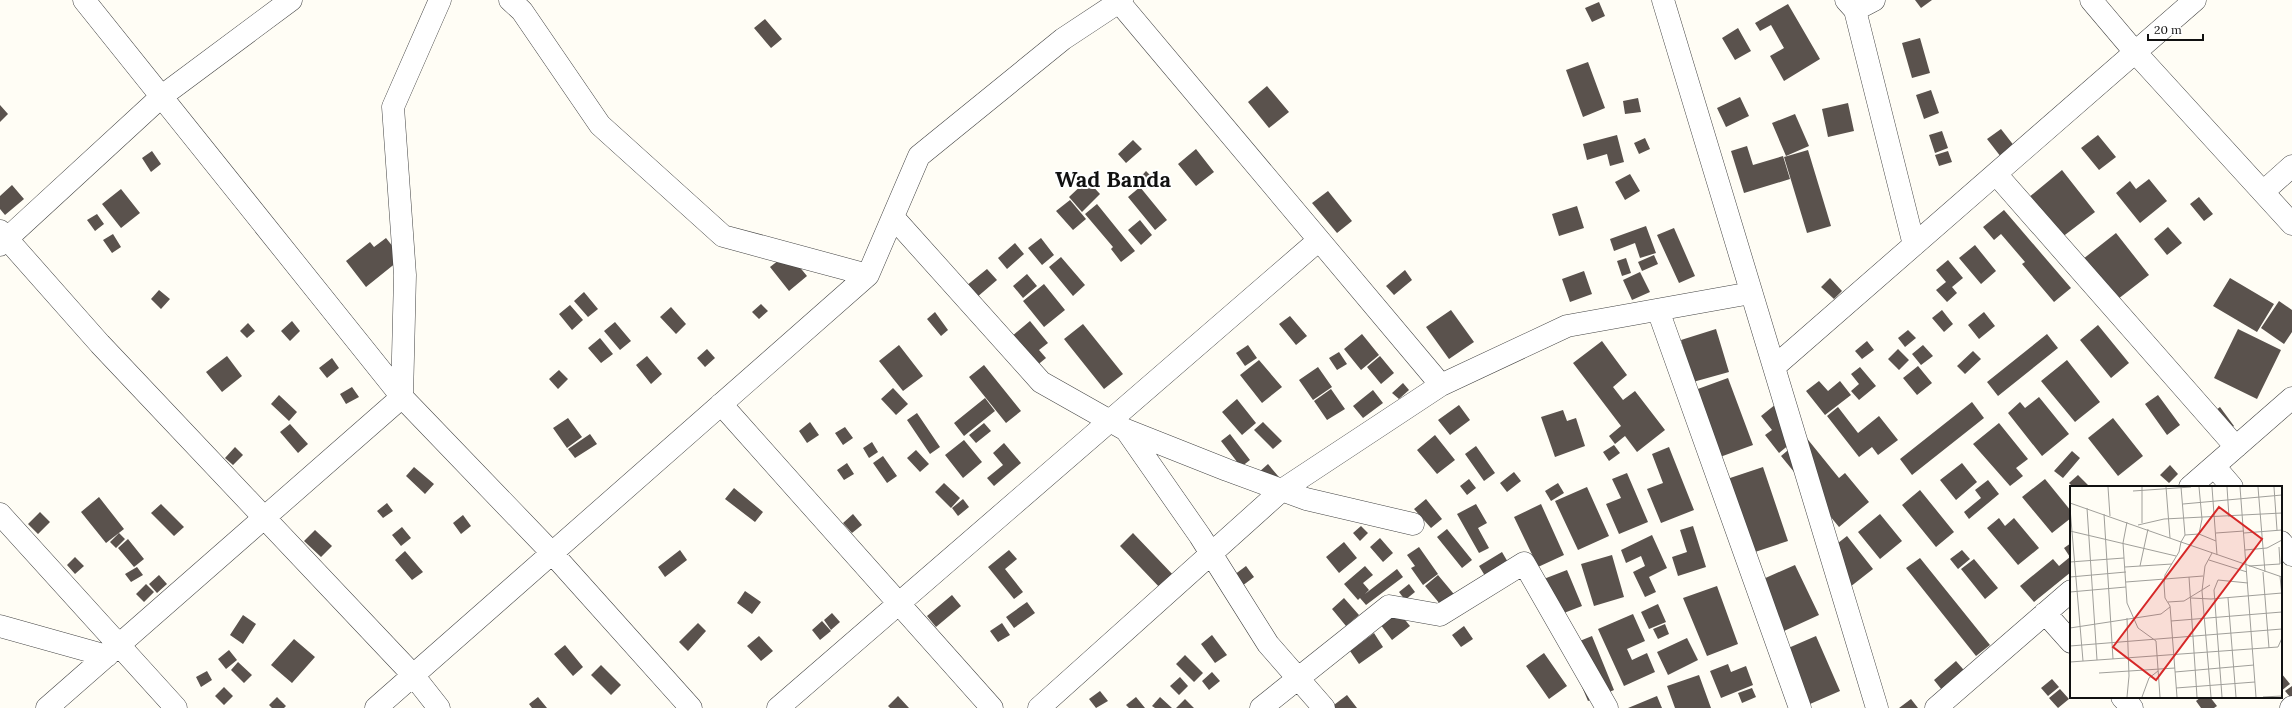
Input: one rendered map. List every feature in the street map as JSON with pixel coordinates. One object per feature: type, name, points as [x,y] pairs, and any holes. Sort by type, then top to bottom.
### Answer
[{"type":"street","points":[[84,0],[402,397],[552,553],[691,708]]},
{"type":"street","points":[[291,0],[162,96],[2,238],[100,344],[413,675],[439,708]]},
{"type":"street","points":[[46,708],[402,397],[405,275],[393,107],[440,0]]},
{"type":"street","points":[[510,0],[522,11],[600,125],[723,236],[868,274]]},
{"type":"street","points":[[1662,0],[1877,708]]},
{"type":"street","points":[[2091,0],[2135,52],[2292,224]]},
{"type":"street","points":[[1774,367],[2195,0]]},
{"type":"street","points":[[376,708],[868,274],[919,156],[1063,39],[1112,3],[1319,240],[1441,385]]},
{"type":"street","points":[[1858,3],[1914,245]]},
{"type":"street","points":[[2263,192],[2292,166]]},
{"type":"street","points":[[1996,174],[2236,447]]},
{"type":"street","points":[[893,217],[1041,382],[1118,425],[1282,490],[1306,499],[1413,524]]},
{"type":"street","points":[[778,708],[899,604],[1118,425],[1319,240]]},
{"type":"street","points":[[1039,708],[1282,490],[1441,385],[1567,326],[1751,293]]},
{"type":"street","points":[[1658,310],[1800,708]]},
{"type":"street","points":[[2191,486],[2292,398]]},
{"type":"street","points":[[721,404],[992,708]]},
{"type":"street","points":[[1118,425],[1211,554],[1268,644],[1324,708]]},
{"type":"street","points":[[2214,466],[2231,486]]},
{"type":"street","points":[[0,514],[113,650],[176,708]]},
{"type":"street","points":[[2282,543],[2292,555]]},
{"type":"street","points":[[1261,708],[1389,606],[1440,615],[1524,563],[1607,708]]},
{"type":"street","points":[[1936,708],[2070,592]]},
{"type":"street","points":[[2045,613],[2070,641]]},
{"type":"street","points":[[0,626],[113,650]]},
{"type":"street","points":[[2123,698],[2132,708]]},
{"type":"building","points":[[1915,0],[1932,0],[1921,8]]},
{"type":"building","points":[[1599,2],[1605,16],[1592,22],[1585,8]]},
{"type":"building","points":[[1788,4],[1820,59],[1784,81],[1770,56],[1784,48],[1771,25],[1760,31],[1755,23]]},
{"type":"building","points":[[765,19],[782,39],[771,48],[754,28]]},
{"type":"building","points":[[1738,28],[1751,51],[1735,60],[1722,38]]},
{"type":"building","points":[[1920,38],[1930,73],[1912,78],[1902,43]]},
{"type":"building","points":[[1588,62],[1605,108],[1583,117],[1566,70]]},
{"type":"building","points":[[1267,86],[1289,112],[1269,128],[1248,102]]},
{"type":"building","points":[[1931,90],[1939,113],[1924,119],[1916,95]]},
{"type":"building","points":[[1740,97],[1749,116],[1726,127],[1717,108]]},
{"type":"building","points":[[1638,98],[1641,112],[1625,114],[1623,101]]},
{"type":"building","points":[[1848,103],[1854,131],[1828,137],[1822,109]]},
{"type":"building","points":[[0,105],[8,114],[0,122]]},
{"type":"building","points":[[1795,114],[1809,146],[1786,156],[1772,123]]},
{"type":"building","points":[[2001,129],[2015,147],[2001,157],[1987,139]]},
{"type":"building","points":[[1942,131],[1948,148],[1935,153],[1929,135]]},
{"type":"building","points":[[1617,135],[1624,162],[1610,166],[1607,154],[1587,160],[1583,144]]},
{"type":"building","points":[[2098,135],[2116,157],[2099,170],[2081,148]]},
{"type":"building","points":[[1645,138],[1650,149],[1639,154],[1634,143]]},
{"type":"building","points":[[1133,140],[1142,149],[1126,163],[1118,154]]},
{"type":"building","points":[[1747,146],[1753,165],[1783,156],[1790,179],[1744,193],[1731,151]]},
{"type":"building","points":[[1196,149],[1214,172],[1196,186],[1178,164]]},
{"type":"building","points":[[1808,150],[1831,226],[1807,233],[1784,157]]},
{"type":"building","points":[[152,151],[161,164],[151,172],[142,158]]},
{"type":"building","points":[[1948,151],[1952,162],[1939,166],[1935,155]]},
{"type":"building","points":[[2062,170],[2095,212],[2057,241],[2028,198]]},
{"type":"building","points":[[1146,171],[1155,180],[1146,189],[1137,181]]},
{"type":"building","points":[[1630,174],[1640,191],[1625,200],[1615,182]]},
{"type":"building","points":[[2149,179],[2167,201],[2140,223],[2116,193],[2130,181],[2136,189]]},
{"type":"building","points":[[1087,180],[1100,194],[1082,212],[1069,197]]},
{"type":"building","points":[[12,185],[24,199],[5,215],[0,209],[0,196]]},
{"type":"building","points":[[1140,187],[1167,220],[1155,230],[1128,197]]},
{"type":"building","points":[[121,189],[140,213],[121,228],[102,204]]},
{"type":"building","points":[[1328,191],[1352,221],[1337,233],[1312,203]]},
{"type":"building","points":[[2199,197],[2213,214],[2204,221],[2190,204]]},
{"type":"building","points":[[1070,200],[1086,219],[1073,230],[1056,211]]},
{"type":"building","points":[[1097,204],[1135,251],[1121,262],[1111,249],[1113,247],[1085,214]]},
{"type":"building","points":[[1577,206],[1584,228],[1559,236],[1552,214]]},
{"type":"building","points":[[2004,210],[2071,288],[2054,302],[2022,264],[2025,262],[2001,234],[1994,240],[1983,227]]},
{"type":"building","points":[[97,214],[104,224],[95,231],[87,220]]},
{"type":"building","points":[[1140,220],[1152,235],[1141,245],[1128,230]]},
{"type":"building","points":[[1646,226],[1656,253],[1640,258],[1635,243],[1614,251],[1610,239]]},
{"type":"building","points":[[2168,227],[2182,243],[2167,255],[2154,239]]},
{"type":"building","points":[[1674,228],[1695,276],[1679,283],[1657,235]]},
{"type":"building","points":[[2116,233],[2149,275],[2118,299],[2078,263]]},
{"type":"building","points":[[113,234],[121,247],[112,253],[103,240]]},
{"type":"building","points":[[386,238],[402,258],[366,287],[346,261],[370,242],[374,247]]},
{"type":"building","points":[[1041,238],[1054,255],[1042,265],[1028,248]]},
{"type":"building","points":[[1015,243],[1024,254],[1007,269],[998,258]]},
{"type":"building","points":[[1975,245],[1996,271],[1981,284],[1959,258]]},
{"type":"building","points":[[788,253],[807,276],[789,291],[770,267]]},
{"type":"building","points":[[1654,255],[1658,264],[1642,271],[1638,262]]},
{"type":"building","points":[[1061,257],[1085,285],[1073,296],[1049,267]]},
{"type":"building","points":[[1626,258],[1631,273],[1622,276],[1617,261]]},
{"type":"building","points":[[1948,260],[1963,278],[1952,287],[1957,293],[1947,302],[1936,290],[1946,282],[1936,270]]},
{"type":"building","points":[[987,269],[997,280],[976,298],[966,286]]},
{"type":"building","points":[[1405,270],[1412,280],[1394,295],[1386,286]]},
{"type":"building","points":[[1584,271],[1592,294],[1570,302],[1562,279]]},
{"type":"building","points":[[1640,272],[1650,292],[1632,300],[1623,280]]},
{"type":"building","points":[[1027,274],[1037,286],[1023,298],[1013,286]]},
{"type":"building","points":[[1830,278],[1842,291],[1834,299],[1821,287]]},
{"type":"building","points":[[2230,278],[2274,304],[2257,332],[2213,306]]},
{"type":"building","points":[[1044,284],[1065,310],[1044,327],[1023,301]]},
{"type":"building","points":[[159,290],[170,299],[161,309],[151,299]]},
{"type":"building","points":[[584,292],[598,309],[588,317],[574,301]]},
{"type":"building","points":[[2279,301],[2292,310],[2292,332],[2284,344],[2261,328]]},
{"type":"building","points":[[761,304],[768,311],[759,319],[752,312]]},
{"type":"building","points":[[570,305],[583,320],[572,330],[559,314]]},
{"type":"building","points":[[671,307],[686,324],[676,334],[660,317]]},
{"type":"building","points":[[1451,310],[1474,342],[1449,359],[1426,327]]},
{"type":"building","points":[[1942,310],[1953,324],[1944,332],[1932,318]]},
{"type":"building","points":[[935,312],[948,330],[941,336],[927,319]]},
{"type":"building","points":[[1984,312],[1995,326],[1979,339],[1968,325]]},
{"type":"building","points":[[1290,316],[1307,336],[1296,345],[1279,324]]},
{"type":"building","points":[[292,321],[300,331],[290,341],[281,331]]},
{"type":"building","points":[[1030,321],[1048,343],[1039,350],[1046,358],[1035,367],[1011,337]]},
{"type":"building","points":[[615,322],[631,341],[620,350],[604,331]]},
{"type":"building","points":[[248,323],[255,331],[247,338],[240,331]]},
{"type":"building","points":[[1083,324],[1123,374],[1104,389],[1064,339]]},
{"type":"building","points":[[2098,325],[2129,363],[2111,378],[2080,340]]},
{"type":"building","points":[[1716,329],[1729,372],[1693,382],[1681,340]]},
{"type":"building","points":[[2238,329],[2281,350],[2257,399],[2214,378]]},
{"type":"building","points":[[1908,330],[1916,338],[1905,347],[1898,338]]},
{"type":"building","points":[[1362,334],[1379,355],[1361,370],[1344,349]]},
{"type":"building","points":[[2047,334],[2058,348],[1998,396],[1987,382]]},
{"type":"building","points":[[600,338],[613,354],[601,363],[588,348]]},
{"type":"building","points":[[1602,341],[1627,375],[1613,387],[1623,400],[1635,391],[1665,430],[1637,452],[1625,436],[1615,444],[1609,436],[1621,426],[1573,363]]},
{"type":"building","points":[[1867,341],[1874,350],[1862,359],[1855,351]]},
{"type":"building","points":[[899,345],[923,376],[903,391],[879,361]]},
{"type":"building","points":[[1248,345],[1257,358],[1245,366],[1236,353]]},
{"type":"building","points":[[1923,345],[1933,356],[1921,365],[1912,354]]},
{"type":"building","points":[[707,349],[715,358],[705,367],[697,358]]},
{"type":"building","points":[[1898,349],[1909,360],[1899,370],[1888,359]]},
{"type":"building","points":[[1973,351],[1981,359],[1965,374],[1957,366]]},
{"type":"building","points":[[1339,352],[1347,364],[1337,370],[1329,358]]},
{"type":"building","points":[[227,356],[242,376],[222,392],[206,372]]},
{"type":"building","points":[[647,356],[662,374],[651,384],[636,365]]},
{"type":"building","points":[[1380,356],[1394,373],[1381,384],[1367,367]]},
{"type":"building","points":[[332,358],[339,368],[327,378],[319,368]]},
{"type":"building","points":[[1259,360],[1282,387],[1262,403],[1240,375]]},
{"type":"building","points":[[2067,360],[2100,402],[2075,422],[2041,381]]},
{"type":"building","points":[[984,365],[1021,411],[1006,423],[969,377]]},
{"type":"building","points":[[1918,366],[1932,383],[1917,395],[1903,378]]},
{"type":"building","points":[[1318,367],[1332,387],[1313,400],[1299,380]]},
{"type":"building","points":[[1860,367],[1876,386],[1859,400],[1851,391],[1859,384],[1851,374]]},
{"type":"building","points":[[559,370],[568,379],[558,389],[549,379]]},
{"type":"building","points":[[1728,378],[1753,445],[1720,457],[1695,390]]},
{"type":"building","points":[[1819,381],[1828,391],[1840,381],[1851,395],[1825,415],[1806,391]]},
{"type":"building","points":[[1403,383],[1409,390],[1399,399],[1392,393]]},
{"type":"building","points":[[352,387],[359,397],[346,404],[340,394]]},
{"type":"building","points":[[893,388],[908,404],[896,415],[881,399]]},
{"type":"building","points":[[1331,389],[1345,409],[1327,420],[1314,401]]},
{"type":"building","points":[[1373,390],[1383,403],[1363,418],[1353,406]]},
{"type":"building","points":[[279,395],[297,412],[289,421],[271,404]]},
{"type":"building","points":[[2158,395],[2180,425],[2167,435],[2145,404]]},
{"type":"building","points":[[2039,397],[2069,434],[2042,456],[2008,413],[2020,402],[2025,408]]},
{"type":"building","points":[[985,398],[995,411],[964,436],[954,423]]},
{"type":"building","points":[[1237,399],[1256,423],[1242,435],[1222,412]]},
{"type":"building","points":[[1972,402],[1984,418],[1912,475],[1900,459]]},
{"type":"building","points":[[1776,404],[1801,435],[1779,453],[1765,435],[1772,430],[1761,416]]},
{"type":"building","points":[[1459,405],[1470,420],[1450,435],[1438,420]]},
{"type":"building","points":[[1838,407],[1858,433],[1879,416],[1898,440],[1878,455],[1872,447],[1859,457],[1827,416]]},
{"type":"building","points":[[2220,407],[2234,426],[2223,435],[2208,416]]},
{"type":"building","points":[[1563,410],[1567,421],[1576,418],[1585,446],[1555,457],[1541,417]]},
{"type":"building","points":[[917,413],[940,447],[930,454],[907,420]]},
{"type":"building","points":[[568,418],[582,437],[567,448],[553,428]]},
{"type":"building","points":[[2113,418],[2143,456],[2118,476],[2088,438]]},
{"type":"building","points":[[810,422],[819,435],[807,443],[799,431]]},
{"type":"building","points":[[1263,422],[1282,441],[1273,449],[1254,430]]},
{"type":"building","points":[[984,423],[991,431],[976,443],[969,435]]},
{"type":"building","points":[[1999,423],[2028,459],[2016,468],[2023,476],[2010,486],[1973,444]]},
{"type":"building","points":[[290,424],[308,444],[298,453],[280,432]]},
{"type":"building","points":[[845,427],[853,438],[843,445],[835,433]]},
{"type":"building","points":[[590,434],[597,444],[575,458],[568,449]]},
{"type":"building","points":[[1230,434],[1250,460],[1241,467],[1221,441]]},
{"type":"building","points":[[1435,435],[1455,460],[1437,474],[1417,450]]},
{"type":"building","points":[[1805,436],[1839,478],[1845,473],[1869,502],[1839,527],[1781,456]]},
{"type":"building","points":[[964,440],[982,462],[963,478],[945,455]]},
{"type":"building","points":[[872,442],[878,452],[869,458],[863,448]]},
{"type":"building","points":[[1004,443],[1021,463],[994,486],[987,478],[1003,465],[993,453]]},
{"type":"building","points":[[1614,445],[1620,453],[1609,461],[1603,452]]},
{"type":"building","points":[[1476,446],[1495,473],[1484,481],[1465,454]]},
{"type":"building","points":[[235,447],[243,455],[233,465],[225,458]]},
{"type":"building","points":[[1669,447],[1694,510],[1661,523],[1647,489],[1663,483],[1652,454]]},
{"type":"building","points":[[916,450],[929,464],[920,472],[907,458]]},
{"type":"building","points":[[2072,451],[2080,458],[2063,478],[2054,471]]},
{"type":"building","points":[[883,456],[897,476],[887,483],[873,463]]},
{"type":"building","points":[[847,463],[854,474],[844,480],[837,470]]},
{"type":"building","points":[[1962,463],[1977,482],[1956,500],[1940,480]]},
{"type":"building","points":[[1268,464],[1289,489],[1258,473]]},
{"type":"building","points":[[2170,465],[2178,474],[2169,483],[2160,475]]},
{"type":"building","points":[[414,467],[434,484],[425,494],[406,476]]},
{"type":"building","points":[[1763,467],[1788,541],[1752,553],[1727,479]]},
{"type":"building","points":[[1514,472],[1521,481],[1507,492],[1500,483]]},
{"type":"building","points":[[1627,473],[1648,522],[1619,534],[1606,504],[1621,498],[1612,479]]},
{"type":"building","points":[[2078,475],[2089,486],[2072,486],[2069,483]]},
{"type":"building","points":[[1469,479],[1476,488],[1467,495],[1460,486]]},
{"type":"building","points":[[2045,479],[2070,510],[2070,519],[2052,533],[2022,497]]},
{"type":"building","points":[[1988,480],[1999,494],[1969,519],[1964,512],[1981,498],[1975,490]]},
{"type":"building","points":[[944,483],[960,498],[951,508],[935,492]]},
{"type":"building","points":[[1558,483],[1564,493],[1551,501],[1545,491]]},
{"type":"building","points":[[1587,487],[1609,536],[1578,550],[1555,501]]},
{"type":"building","points":[[734,488],[763,512],[755,522],[725,499]]},
{"type":"building","points":[[1920,490],[1954,532],[1936,547],[1902,505]]},
{"type":"building","points":[[99,497],[124,529],[106,543],[81,512]]},
{"type":"building","points":[[963,499],[969,507],[958,516],[952,508]]},
{"type":"building","points":[[1426,499],[1442,519],[1431,528],[1414,509]]},
{"type":"building","points":[[387,503],[393,511],[383,518],[377,511]]},
{"type":"building","points":[[161,504],[184,527],[174,536],[151,513]]},
{"type":"building","points":[[1476,504],[1487,523],[1478,528],[1489,548],[1479,553],[1457,514]]},
{"type":"building","points":[[1541,504],[1564,555],[1538,567],[1514,517]]},
{"type":"building","points":[[40,512],[50,522],[38,534],[28,524]]},
{"type":"building","points":[[853,514],[862,525],[852,533],[843,523]]},
{"type":"building","points":[[1880,514],[1902,541],[1880,559],[1858,532]]},
{"type":"building","points":[[463,515],[471,526],[461,534],[453,523]]},
{"type":"building","points":[[1999,518],[2005,526],[2014,518],[2039,548],[2018,565],[1987,528]]},
{"type":"building","points":[[1361,526],[1368,533],[1360,541],[1353,533]]},
{"type":"building","points":[[1693,526],[1706,567],[1678,576],[1672,557],[1687,552],[1680,530]]},
{"type":"building","points":[[402,527],[411,538],[401,546],[392,535]]},
{"type":"building","points":[[1447,529],[1472,560],[1462,568],[1437,537]]},
{"type":"building","points":[[315,530],[332,546],[321,557],[304,541]]},
{"type":"building","points":[[119,533],[125,539],[116,548],[110,542]]},
{"type":"building","points":[[1133,533],[1176,578],[1163,591],[1120,546]]},
{"type":"building","points":[[1652,535],[1667,568],[1649,577],[1656,592],[1645,597],[1633,572],[1645,566],[1641,556],[1626,563],[1621,550]]},
{"type":"building","points":[[1847,536],[1873,569],[1850,587],[1824,554]]},
{"type":"building","points":[[1380,538],[1393,553],[1383,562],[1370,547]]},
{"type":"building","points":[[128,539],[144,559],[134,567],[118,548]]},
{"type":"building","points":[[1344,542],[1357,558],[1339,573],[1326,557]]},
{"type":"building","points":[[2070,544],[2070,557],[2064,548]]},
{"type":"building","points":[[1419,547],[1438,574],[1423,585],[1411,568],[1415,566],[1407,555]]},
{"type":"building","points":[[680,550],[687,560],[665,577],[658,567]]},
{"type":"building","points":[[1009,550],[1017,559],[1005,569],[1023,592],[1014,599],[988,567]]},
{"type":"building","points":[[1962,550],[1970,559],[1958,569],[1950,559]]},
{"type":"building","points":[[405,551],[423,572],[412,580],[395,560]]},
{"type":"building","points":[[1502,552],[1513,571],[1490,584],[1479,566]]},
{"type":"building","points":[[1612,555],[1624,597],[1594,606],[1581,564]]},
{"type":"building","points":[[75,557],[84,566],[75,574],[67,565]]},
{"type":"building","points":[[2070,557],[2070,573],[2034,602],[2020,586],[2053,559],[2059,566]]},
{"type":"building","points":[[1920,558],[1990,645],[1976,656],[1906,568]]},
{"type":"building","points":[[1974,559],[1998,588],[1985,599],[1961,569]]},
{"type":"building","points":[[1795,565],[1819,615],[1784,631],[1761,580]]},
{"type":"building","points":[[1246,566],[1254,577],[1242,586],[1234,575]]},
{"type":"building","points":[[1365,566],[1373,575],[1363,583],[1369,590],[1365,594],[1397,569],[1403,577],[1366,605],[1360,598],[1358,600],[1344,584]]},
{"type":"building","points":[[137,567],[143,575],[131,582],[125,574]]},
{"type":"building","points":[[1567,570],[1582,606],[1551,618],[1536,582]]},
{"type":"building","points":[[159,575],[167,584],[157,593],[149,584]]},
{"type":"building","points":[[1438,575],[1458,599],[1445,610],[1425,586]]},
{"type":"building","points":[[146,584],[154,592],[144,602],[136,594]]},
{"type":"building","points":[[1409,584],[1415,592],[1405,600],[1399,592]]},
{"type":"building","points":[[1717,586],[1738,644],[1707,656],[1683,598]]},
{"type":"building","points":[[745,591],[761,602],[752,614],[737,603]]},
{"type":"building","points":[[952,595],[961,606],[936,627],[927,616]]},
{"type":"building","points":[[1344,598],[1359,615],[1346,626],[1332,609]]},
{"type":"building","points":[[1027,602],[1035,613],[1014,628],[1006,617]]},
{"type":"building","points":[[1658,604],[1666,622],[1649,629],[1641,612]]},
{"type":"building","points":[[1397,610],[1410,626],[1392,640],[1380,624]]},
{"type":"building","points":[[832,613],[840,622],[831,630],[824,620]]},
{"type":"building","points":[[1633,614],[1645,641],[1627,649],[1632,660],[1647,653],[1655,672],[1624,686],[1598,629]]},
{"type":"building","points":[[243,615],[256,624],[243,644],[230,635]]},
{"type":"building","points":[[822,621],[831,631],[820,640],[812,630]]},
{"type":"building","points":[[698,623],[706,631],[688,651],[679,642]]},
{"type":"building","points":[[1002,623],[1010,635],[998,642],[990,631]]},
{"type":"building","points":[[1665,624],[1669,634],[1658,639],[1653,629]]},
{"type":"building","points":[[1464,626],[1473,639],[1461,647],[1452,635]]},
{"type":"building","points":[[1374,633],[1383,647],[1359,664],[1350,651]]},
{"type":"building","points":[[1212,635],[1227,655],[1215,663],[1201,644]]},
{"type":"building","points":[[759,636],[773,651],[761,661],[747,646]]},
{"type":"building","points":[[1592,636],[1614,690],[1588,701],[1565,647]]},
{"type":"building","points":[[1816,636],[1840,691],[1810,704],[1786,649]]},
{"type":"building","points":[[1687,638],[1698,660],[1668,675],[1657,652]]},
{"type":"building","points":[[294,639],[315,657],[292,683],[271,665]]},
{"type":"building","points":[[565,645],[583,667],[573,676],[554,654]]},
{"type":"building","points":[[229,650],[237,660],[226,669],[218,659]]},
{"type":"building","points":[[1544,653],[1567,686],[1549,699],[1526,666]]},
{"type":"building","points":[[1185,655],[1203,673],[1194,682],[1176,664]]},
{"type":"building","points":[[1956,661],[1969,676],[1946,695],[1934,680]]},
{"type":"building","points":[[238,662],[252,675],[244,683],[231,670]]},
{"type":"building","points":[[1728,664],[1731,672],[1746,666],[1753,685],[1721,698],[1710,671]]},
{"type":"building","points":[[601,665],[621,685],[611,695],[591,675]]},
{"type":"building","points":[[207,671],[212,680],[201,687],[196,677]]},
{"type":"building","points":[[1212,672],[1220,681],[1209,690],[1202,681]]},
{"type":"building","points":[[2282,674],[2290,684],[2282,690]]},
{"type":"building","points":[[1699,675],[1711,708],[1675,708],[1667,686]]},
{"type":"building","points":[[1180,677],[1188,686],[1179,695],[1170,686]]},
{"type":"building","points":[[2052,679],[2059,687],[2048,696],[2041,688]]},
{"type":"building","points":[[2292,686],[2292,699],[2285,691]]},
{"type":"building","points":[[224,687],[233,696],[224,705],[215,696]]},
{"type":"building","points":[[1752,688],[1756,697],[1742,703],[1738,693]]},
{"type":"building","points":[[2060,689],[2069,699],[2058,708],[2049,698]]},
{"type":"building","points":[[1100,691],[1108,701],[1096,708],[1089,699]]},
{"type":"building","points":[[1347,695],[1357,708],[1330,708]]},
{"type":"building","points":[[898,696],[909,708],[890,708],[888,706]]},
{"type":"building","points":[[1657,696],[1662,708],[1628,708]]},
{"type":"building","points":[[277,697],[286,706],[284,708],[272,708],[269,705]]},
{"type":"building","points":[[538,697],[547,708],[532,708],[529,704]]},
{"type":"building","points":[[1136,697],[1145,708],[1129,708],[1126,705]]},
{"type":"building","points":[[1160,697],[1172,708],[1155,708],[1152,706]]},
{"type":"building","points":[[2200,698],[2211,698],[2217,706],[2214,708],[2201,708],[2196,701]]},
{"type":"building","points":[[1185,699],[1194,708],[1176,708]]},
{"type":"building","points":[[1911,699],[1918,708],[1899,708]]},
{"type":"district","name":"Wad Banda","points":[[1113,179]]}]
